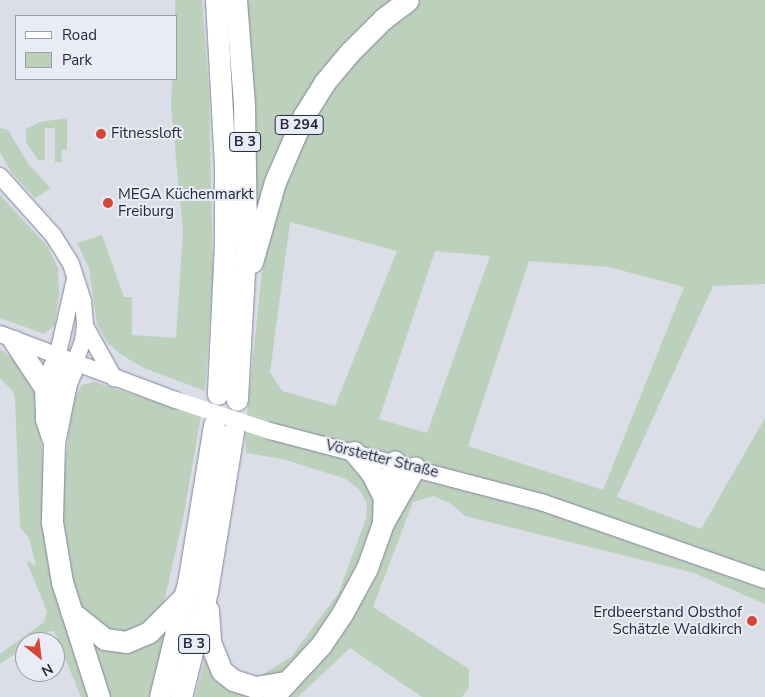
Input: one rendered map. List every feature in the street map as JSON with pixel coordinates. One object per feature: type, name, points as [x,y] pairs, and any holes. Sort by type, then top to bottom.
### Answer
[{"type":"highway","name":"B 3","points":[[216,0],[225,165],[228,397],[245,284],[244,105],[236,0]]},
{"type":"highway","name":"B 294","points":[[245,284],[276,182],[303,117],[324,82],[349,53],[383,19],[408,0]]},
{"type":"highway","points":[[7,338],[45,388],[46,419],[54,443]]},
{"type":"highway","points":[[45,388],[66,361]]},
{"type":"highway","points":[[66,361],[66,383],[54,443],[52,522],[57,563],[99,697]]},
{"type":"highway","name":"B 3","points":[[160,697],[224,428],[207,591],[182,697]]},
{"type":"highway","points":[[354,452],[371,472],[384,496],[383,523]]},
{"type":"highway","points":[[207,591],[210,642],[222,671],[233,680],[255,687],[280,690],[321,645],[356,592],[405,465]]},
{"type":"highway","points":[[384,496],[405,465]]},
{"type":"highway","points":[[71,612],[105,639],[126,642],[149,632],[182,599]]},
{"type":"street","points":[[0,176],[53,235],[65,252],[75,277],[83,301],[83,341],[66,361]]},
{"type":"street","points":[[66,361],[64,339],[75,277]]},
{"type":"street","points":[[84,326],[114,378]]},
{"type":"street","name":"Vörstetter Straße","points":[[7,338],[66,361],[270,432],[405,465],[553,506],[765,580]]},
{"type":"green space","points":[[175,0],[202,0],[209,93],[213,270],[205,391],[144,368],[120,354],[107,342],[97,324],[89,268],[77,243],[102,235],[124,297],[132,297],[132,335],[176,338],[183,231],[171,106],[172,80],[178,80],[178,15],[175,15]]},
{"type":"green space","points":[[243,0],[765,0],[765,284],[713,286],[617,497],[701,529],[765,418],[765,604],[694,573],[465,516],[450,503],[433,496],[413,502],[373,607],[469,669],[469,687],[462,697],[422,697],[350,648],[298,697],[195,697],[215,619],[221,648],[235,669],[247,675],[260,676],[291,657],[338,594],[366,519],[367,504],[360,490],[346,479],[283,459],[246,453],[245,434],[265,242],[252,230]],"holes":[[[290,222],[397,251],[335,406],[282,391],[270,372]],[[435,251],[490,256],[427,433],[379,419]],[[529,261],[609,267],[684,287],[603,490],[468,446]]]},
{"type":"green space","points":[[67,118],[67,150],[61,150],[62,162],[55,162],[55,128],[45,128],[45,160],[38,160],[26,142],[26,129],[40,122]]},
{"type":"green space","points":[[0,128],[8,130],[29,165],[51,188],[35,198],[11,172],[0,152]]},
{"type":"green space","points":[[0,195],[48,247],[58,268],[59,294],[55,325],[44,334],[0,318]]},
{"type":"green space","points":[[0,349],[22,366],[38,395],[46,503],[93,697],[81,697],[65,658],[65,632],[30,632],[44,622],[47,611],[26,560],[36,566],[29,538],[20,527],[15,398],[13,391],[0,378]]},
{"type":"green space","points":[[94,382],[201,416],[183,519],[163,606],[153,623],[113,638],[77,606],[64,559],[62,487],[73,400],[82,385]]},
{"type":"green space","points":[[164,631],[167,633],[151,697],[109,697],[93,650],[97,646],[125,651]]},
{"type":"green space","points":[[15,643],[15,654],[0,664],[0,654]]},
{"type":"place","name":"Fitnessloft","points":[[101,134]]},
{"type":"place","name":"MEGA Küchenmarkt Freiburg","points":[[108,203]]},
{"type":"place","name":"Erdbeerstand Obsthof Schätzle Waldkirch","points":[[752,621]]}]
